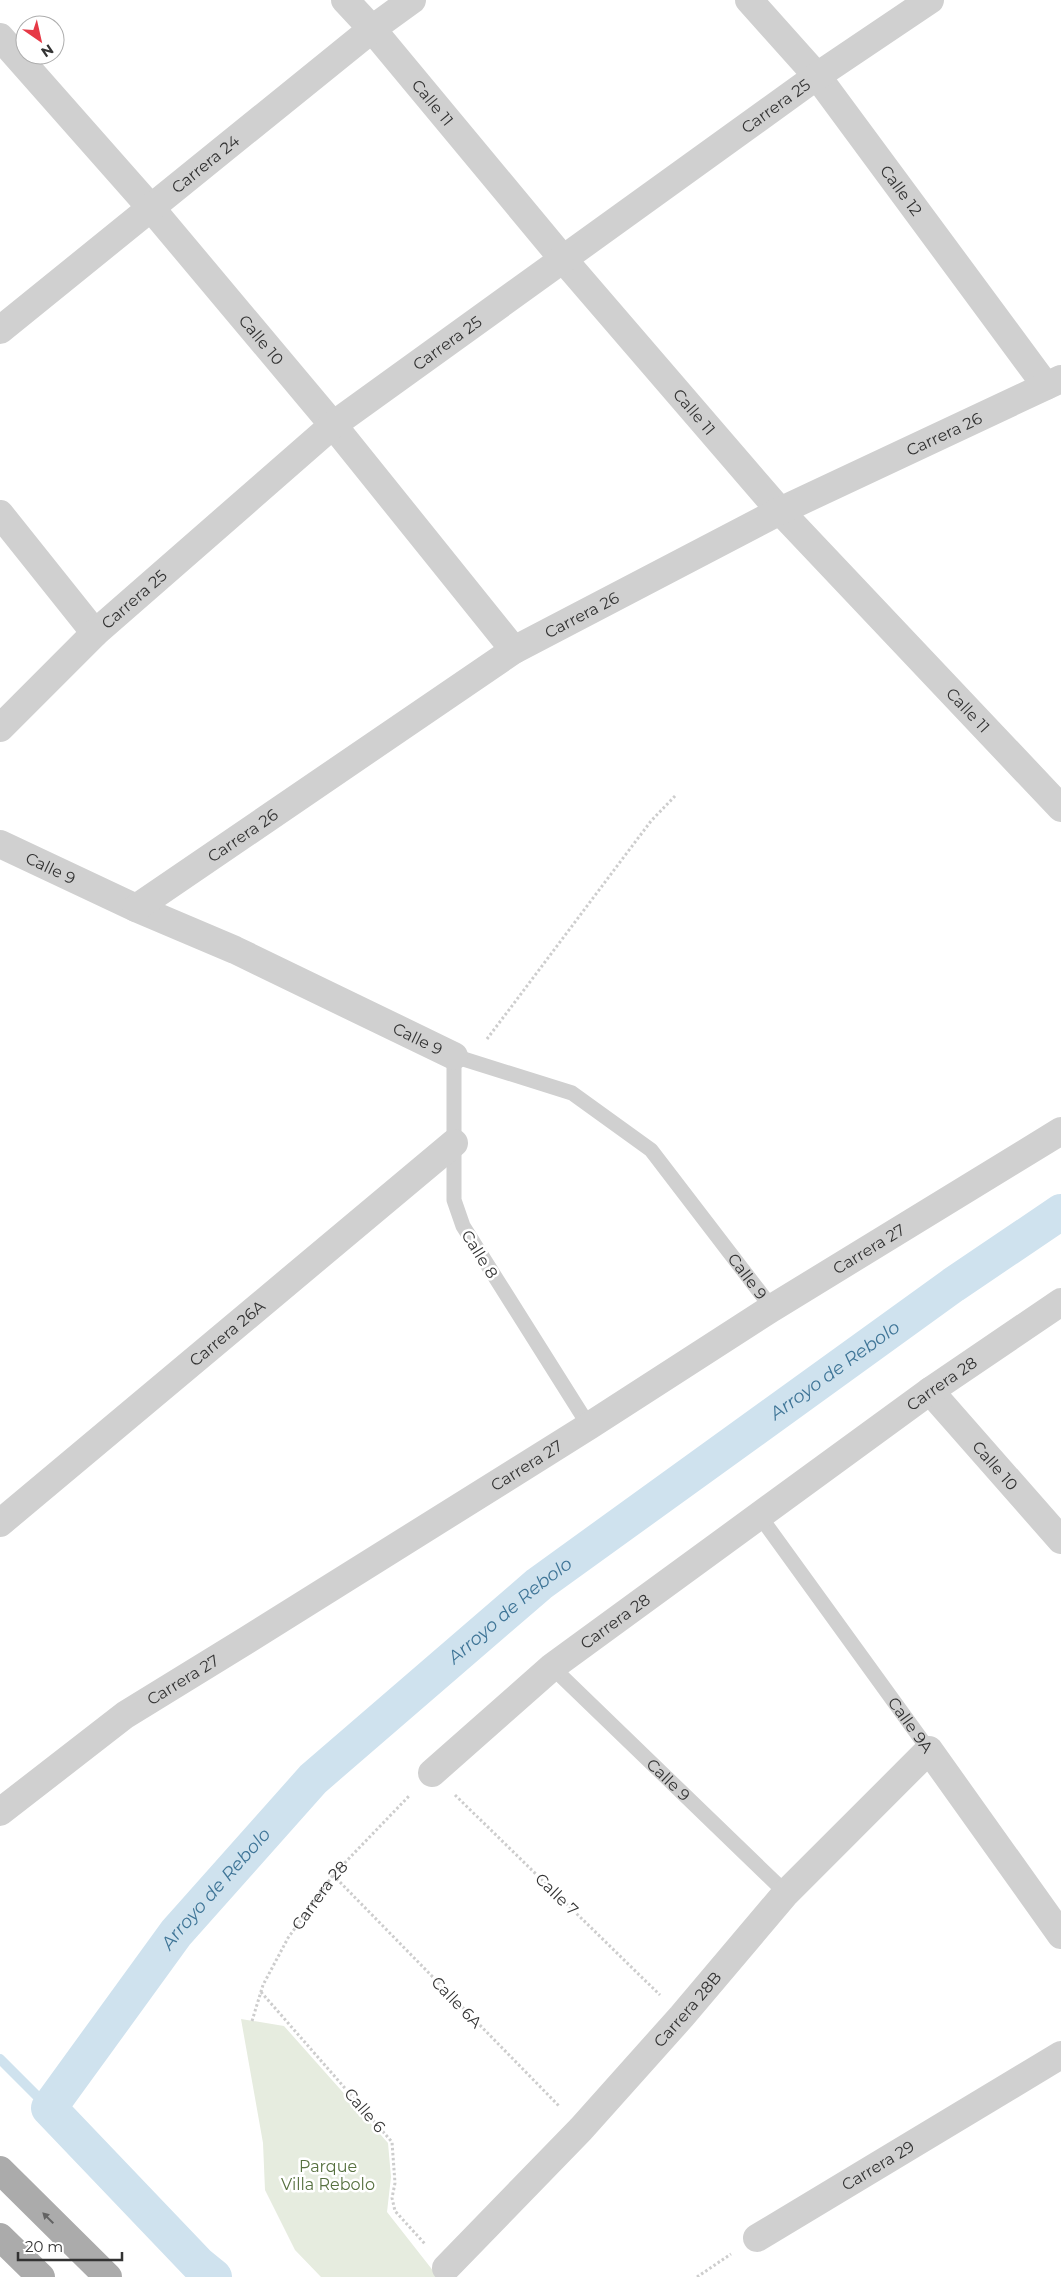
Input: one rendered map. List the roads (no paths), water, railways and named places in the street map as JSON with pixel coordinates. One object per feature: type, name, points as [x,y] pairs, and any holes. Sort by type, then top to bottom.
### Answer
[{"type":"main road","points":[[0,2170],[108,2277]]},
{"type":"main road","points":[[0,2237],[41,2277]]},
{"type":"street","name":"Calle 11","points":[[345,0],[372,29],[563,259],[780,511],[1061,808]]},
{"type":"street","name":"Carrera 24","points":[[0,330],[372,29],[412,0]]},
{"type":"street","name":"Calle 12","points":[[749,0],[817,76],[1054,383]]},
{"type":"street","name":"Carrera 25","points":[[0,728],[95,633],[333,425],[817,76],[930,0]]},
{"type":"street","name":"Calle 10","points":[[0,37],[151,208],[333,425],[514,650]]},
{"type":"street","name":"Carrera 26","points":[[136,908],[514,650],[780,511],[1054,383]]},
{"type":"street","points":[[0,514],[95,633]]},
{"type":"street","name":"Calle 9","points":[[0,844],[136,908],[235,950],[462,1059]]},
{"type":"street","name":"Carrera 27","points":[[0,1812],[125,1714],[589,1426],[772,1308],[1061,1131]]},
{"type":"street","name":"Carrera 26A","points":[[0,1523],[454,1144]]},
{"type":"street","name":"Carrera 28","points":[[432,1773],[552,1667],[930,1391],[1061,1302]]},
{"type":"street","name":"Calle 10","points":[[930,1391],[1061,1540]]},
{"type":"street","name":"Carrera 28B","points":[[446,2268],[582,2129],[682,2016],[786,1893],[929,1750]]},
{"type":"street","name":"Calle 9A","points":[[929,1750],[1061,1935]]},
{"type":"street","name":"Carrera 29","points":[[757,2238],[1061,2055]]},
{"type":"lane","name":"Calle 8","points":[[462,1059],[454,1144],[454,1200],[463,1226],[589,1426]]},
{"type":"lane","name":"Calle 9","points":[[462,1059],[572,1093],[651,1150],[772,1308]]},
{"type":"lane","name":"Calle 9A","points":[[759,1515],[929,1750]]},
{"type":"lane","name":"Calle 9","points":[[552,1667],[786,1893]]},
{"type":"waterway","name":"Arroyo de Rebolo","points":[[214,2277],[198,2264],[49,2108],[176,1933],[313,1779],[539,1584],[953,1285],[1061,1212]]},
{"type":"waterway","points":[[0,2059],[49,2108]]},
{"type":"park label","name":"Parque Villa Rebolo","points":[[328,2175]]}]
